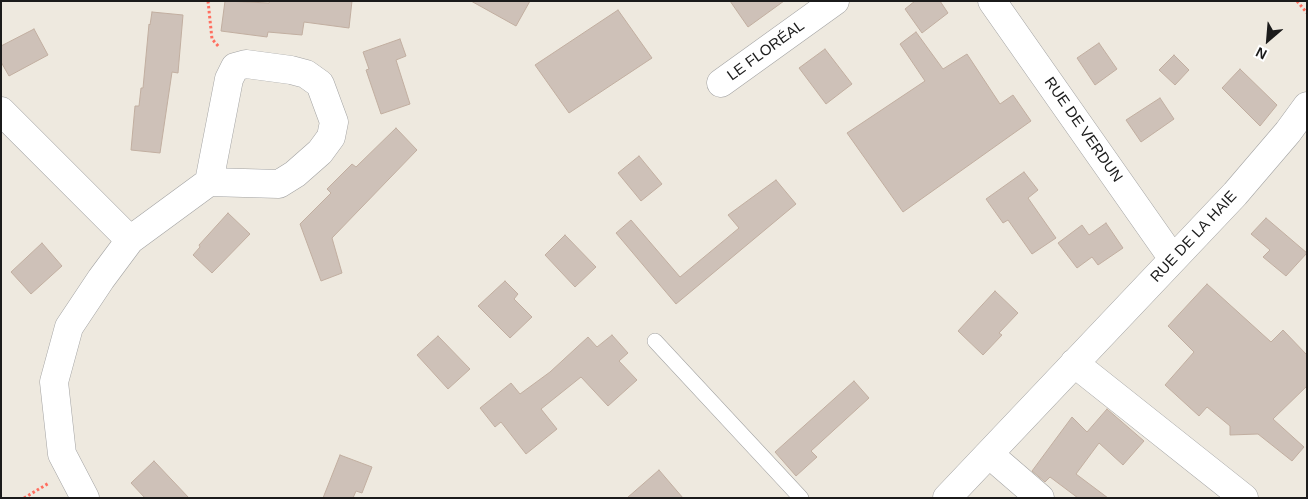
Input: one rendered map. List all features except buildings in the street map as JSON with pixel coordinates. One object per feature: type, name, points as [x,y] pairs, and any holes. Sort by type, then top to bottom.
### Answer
[{"type":"street","name":"LE FLORÉAL","points":[[721,83],[835,1]]},
{"type":"street","name":"RUE DE VERDUN","points":[[992,1],[1174,259]]},
{"type":"street","points":[[85,498],[62,454],[54,382],[69,327],[130,240],[209,182],[279,184],[295,174],[320,152],[331,137],[334,122],[320,84],[306,74],[246,64],[235,67],[229,79],[209,182]]},
{"type":"street","name":"RUE DE LA HAIE","points":[[947,498],[1236,194],[1288,132],[1307,106]]},
{"type":"street","points":[[1,111],[130,240]]},
{"type":"street","points":[[1074,363],[1244,498]]},
{"type":"street","points":[[990,454],[1040,498]]},
{"type":"lane","points":[[655,341],[801,498]]},
{"type":"path","points":[[208,1],[212,39],[235,67]]},
{"type":"path","points":[[1297,1],[1307,14]]}]
